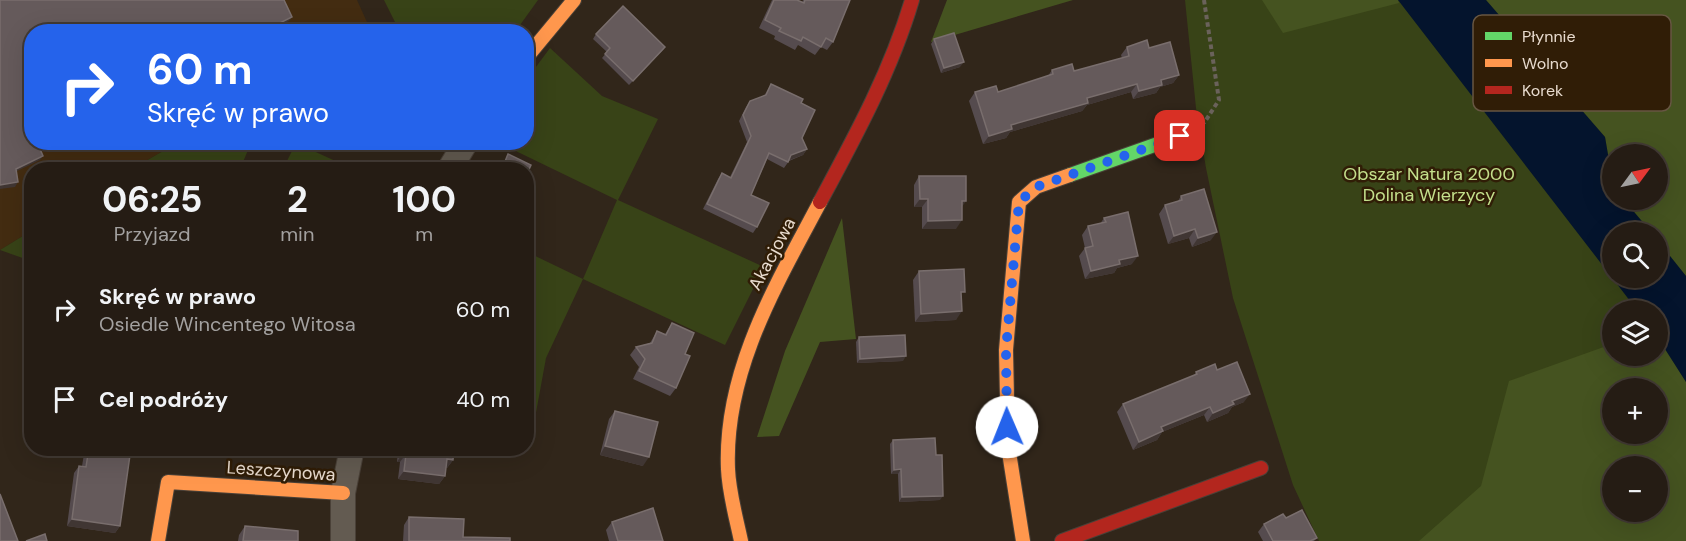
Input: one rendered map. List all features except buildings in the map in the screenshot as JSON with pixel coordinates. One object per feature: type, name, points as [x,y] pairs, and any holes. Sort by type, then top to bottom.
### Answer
[{"type":"street","points":[[534,48],[574,0]]},
{"type":"street","name":"Akacjowa","points":[[741,541],[731,497],[728,461],[732,406],[743,362],[756,325],[878,90],[897,46],[912,0]]},
{"type":"street","points":[[1023,541],[1008,446],[1006,350],[1019,202],[1036,187],[1180,136]]},
{"type":"street","points":[[343,541],[343,493],[350,456]]},
{"type":"street","points":[[1062,541],[1261,468]]},
{"type":"street","name":"Leszczynowa","points":[[158,541],[168,482],[343,493]]},
{"type":"path","points":[[1180,136],[1203,124],[1219,100],[1204,0]]},
{"type":"shaded area","points":[[0,0],[357,0],[368,24],[24,24],[24,150],[165,150],[144,162],[24,162],[24,235],[0,250]]},
{"type":"green space","points":[[384,0],[538,0],[521,24],[396,24]]},
{"type":"green space","points":[[947,0],[1073,0],[931,42]]},
{"type":"green space","name":"Obszar Natura 2000 Dolina Wierzycy","points":[[1185,0],[1686,0],[1686,541],[1319,541],[1293,485],[1233,298],[1196,108]]},
{"type":"green space","points":[[1262,0],[1398,0],[1399,3],[1283,33]]},
{"type":"green space","points":[[1486,0],[1686,0],[1686,276],[1668,254],[1668,222],[1643,222],[1632,210],[1668,210],[1668,144],[1606,144],[1605,137],[1582,111],[1671,111],[1671,15],[1499,15]]},
{"type":"green space","points":[[550,48],[602,96],[658,119],[618,200],[764,267],[725,345],[583,279],[617,200],[513,150],[534,150],[534,70]]},
{"type":"green space","points":[[165,150],[248,150],[243,162],[144,162]]},
{"type":"green space","points":[[292,150],[311,150],[338,162],[286,162]]},
{"type":"green space","points":[[842,218],[856,339],[820,342],[779,436],[757,437],[785,351]]},
{"type":"green space","points":[[24,235],[24,259],[0,250]]},
{"type":"green space","points":[[534,255],[583,279],[546,358],[534,424]]},
{"type":"green space","points":[[1602,348],[1602,366],[1668,366],[1668,354],[1686,382],[1686,541],[1419,541],[1481,486],[1509,381]]},
{"type":"water","points":[[1398,0],[1486,0],[1499,15],[1473,15],[1473,97]]},
{"type":"water","points":[[1483,111],[1582,111],[1605,137],[1606,144],[1602,144],[1602,210],[1632,210],[1643,222],[1602,222],[1602,265]]},
{"type":"water","points":[[1668,254],[1686,276],[1686,382],[1668,354],[1668,300],[1629,300],[1620,288],[1668,288]]},
{"type":"traffic: fast","points":[[1070,175],[1180,136]]},
{"type":"traffic: slow","points":[[534,48],[574,0]]},
{"type":"traffic: slow","points":[[1023,541],[1008,446],[1006,350],[1019,202],[1036,187],[1070,175]]},
{"type":"traffic: slow","points":[[741,541],[731,496],[728,469],[729,433],[734,398],[744,363],[770,297],[820,202]]},
{"type":"traffic: slow","points":[[158,541],[168,482],[343,493]]},
{"type":"traffic: jam","points":[[820,202],[883,78],[912,0]]},
{"type":"traffic: jam","points":[[1062,541],[1261,468]]},
{"type":"route","points":[[1007,427],[1006,350],[1019,202],[1036,187],[1180,136]]}]
